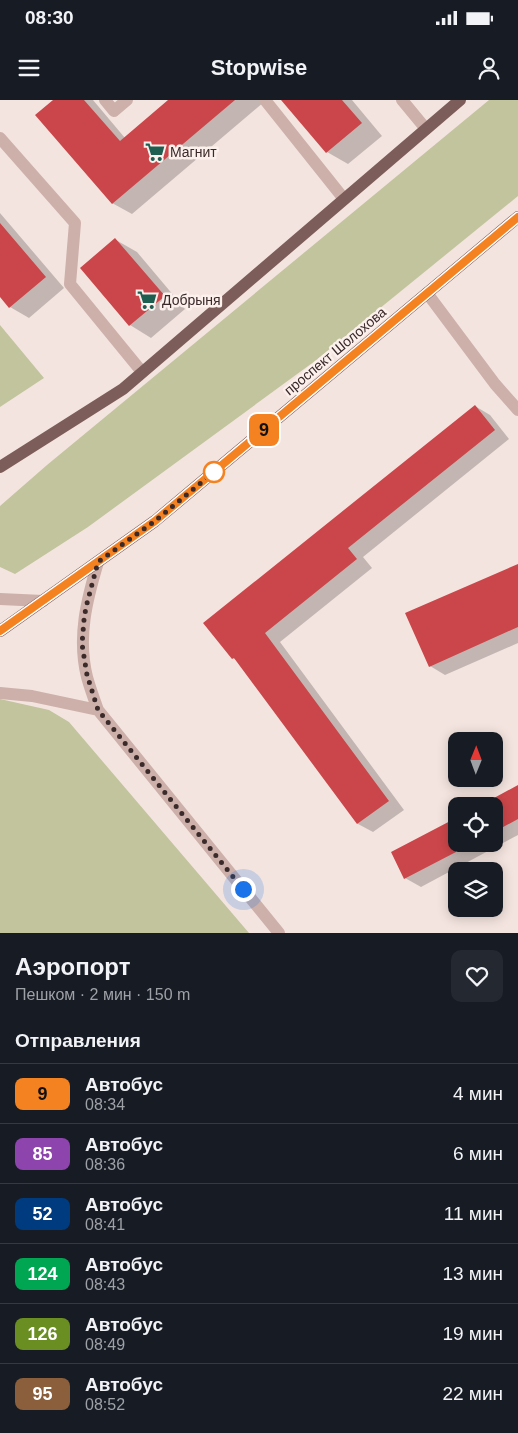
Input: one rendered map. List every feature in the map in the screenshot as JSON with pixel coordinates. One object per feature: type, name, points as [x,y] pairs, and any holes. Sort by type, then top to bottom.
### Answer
[{"type":"main road","points":[[0,467],[122,389],[460,100]]},
{"type":"main road","name":"проспект Шолохова","points":[[0,631],[155,521],[518,217]]},
{"type":"street","points":[[106,100],[114,111],[127,100]]},
{"type":"street","points":[[265,100],[344,199]]},
{"type":"street","points":[[402,100],[426,129]]},
{"type":"street","points":[[0,138],[75,223],[70,284],[142,372]]},
{"type":"street","points":[[427,294],[495,384],[518,410]]},
{"type":"street","points":[[98,562],[87,602],[82,644],[87,675],[98,710],[279,933]]},
{"type":"street","points":[[0,599],[43,601]]},
{"type":"street","points":[[0,693],[32,696],[98,710]]},
{"type":"green space","points":[[489,100],[518,100],[518,196],[315,361],[88,527],[15,574],[0,567],[0,506],[47,465]]},
{"type":"green space","points":[[0,325],[44,378],[0,407]]},
{"type":"green space","points":[[0,699],[49,710],[69,722],[249,933],[0,933]]},
{"type":"building","points":[[53,100],[84,100],[120,141],[168,100],[235,100],[112,204],[35,115]]},
{"type":"building","points":[[281,100],[342,100],[362,123],[326,153]]},
{"type":"building","points":[[0,223],[46,277],[9,308],[0,297]]},
{"type":"building","points":[[115,238],[165,296],[129,326],[80,268]]},
{"type":"building","points":[[475,405],[495,430],[348,548],[357,559],[265,633],[389,801],[357,824],[234,658],[232,659],[203,623]]},
{"type":"building","points":[[518,564],[518,627],[429,667],[405,613]]},
{"type":"building","points":[[518,785],[518,819],[503,827],[503,797],[496,797]]},
{"type":"building","points":[[448,822],[448,852],[456,852],[404,879],[391,852]]},
{"type":"bus line","name":"9","points":[[0,631],[155,521],[518,217]]},
{"type":"place","name":"Магнит","points":[[155,152]]},
{"type":"place","name":"Добрыня","points":[[147,300]]},
{"type":"route","points":[[214,472],[155,521],[98,562],[86,607],[82,644],[87,675],[98,710],[243,889]]}]
